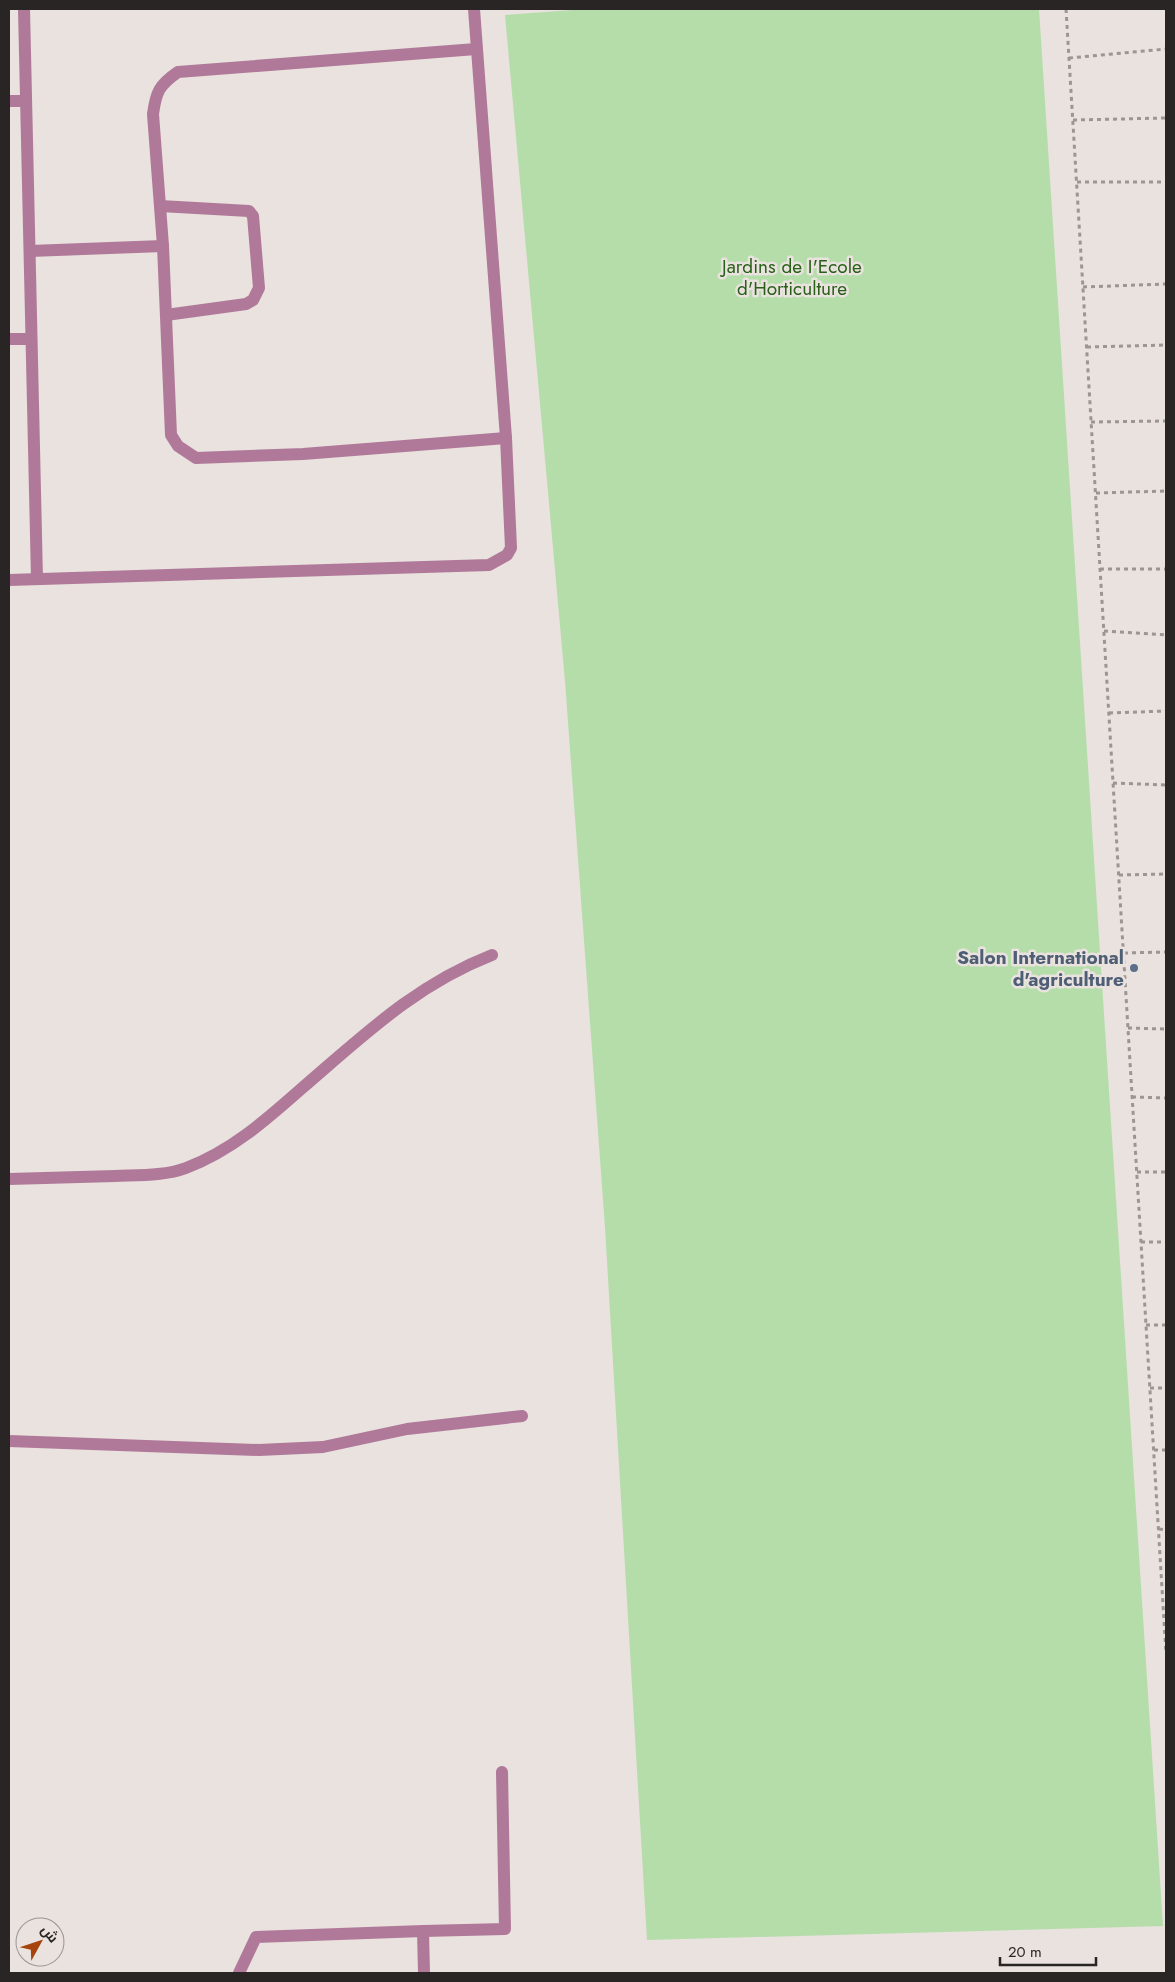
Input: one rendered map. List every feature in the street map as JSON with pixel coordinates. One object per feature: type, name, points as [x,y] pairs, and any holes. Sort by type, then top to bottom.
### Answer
[{"type":"street","points":[[24,9],[37,579]]},
{"type":"street","points":[[9,580],[489,565],[506,556],[511,548],[506,438],[474,9]]},
{"type":"street","points":[[476,49],[178,72],[163,82],[156,97],[153,114],[160,206],[171,435],[178,446],[196,458],[303,454],[506,438]]},
{"type":"street","points":[[9,101],[26,101]]},
{"type":"street","points":[[160,206],[249,211],[253,216],[259,288],[252,300],[246,304],[166,315]]},
{"type":"street","points":[[30,251],[162,246]]},
{"type":"street","points":[[9,339],[31,339]]},
{"type":"street","points":[[9,1179],[150,1175],[184,1169],[226,1149],[263,1122],[386,1017],[424,989],[458,968],[492,955]]},
{"type":"street","points":[[9,1442],[278,1449],[323,1446],[407,1429],[522,1416]]},
{"type":"street","points":[[239,1973],[256,1937],[505,1929],[502,1772]]},
{"type":"street","points":[[423,1931],[424,1973]]},
{"type":"path","points":[[1066,9],[1146,1325],[1165,1597],[1166,1654]]},
{"type":"path","points":[[1069,58],[1166,49]]},
{"type":"path","points":[[1073,120],[1166,118]]},
{"type":"path","points":[[1077,182],[1166,182]]},
{"type":"path","points":[[1084,287],[1166,284]]},
{"type":"path","points":[[1087,347],[1166,346]]},
{"type":"path","points":[[1092,422],[1166,421]]},
{"type":"path","points":[[1096,493],[1166,491]]},
{"type":"path","points":[[1100,569],[1166,569]]},
{"type":"path","points":[[1104,631],[1166,635]]},
{"type":"path","points":[[1109,713],[1166,710]]},
{"type":"path","points":[[1113,784],[1166,785]]},
{"type":"path","points":[[1119,875],[1166,874]]},
{"type":"path","points":[[1124,953],[1166,952]]},
{"type":"path","points":[[1128,1028],[1166,1029]]},
{"type":"path","points":[[1132,1097],[1166,1098]]},
{"type":"path","points":[[1137,1172],[1166,1172]]},
{"type":"path","points":[[1142,1242],[1166,1242]]},
{"type":"path","points":[[1146,1325],[1166,1325]]},
{"type":"path","points":[[1150,1388],[1166,1388]]},
{"type":"path","points":[[1154,1450],[1166,1450]]},
{"type":"path","points":[[1159,1530],[1166,1530]]},
{"type":"green space","name":"Jardins de I'Ecole d'Horticulture","points":[[586,9],[1039,9],[1163,1926],[647,1940],[605,1227],[565,681],[505,15]]},
{"type":"place","name":"Salon International d'agriculture","points":[[1134,968]]}]
